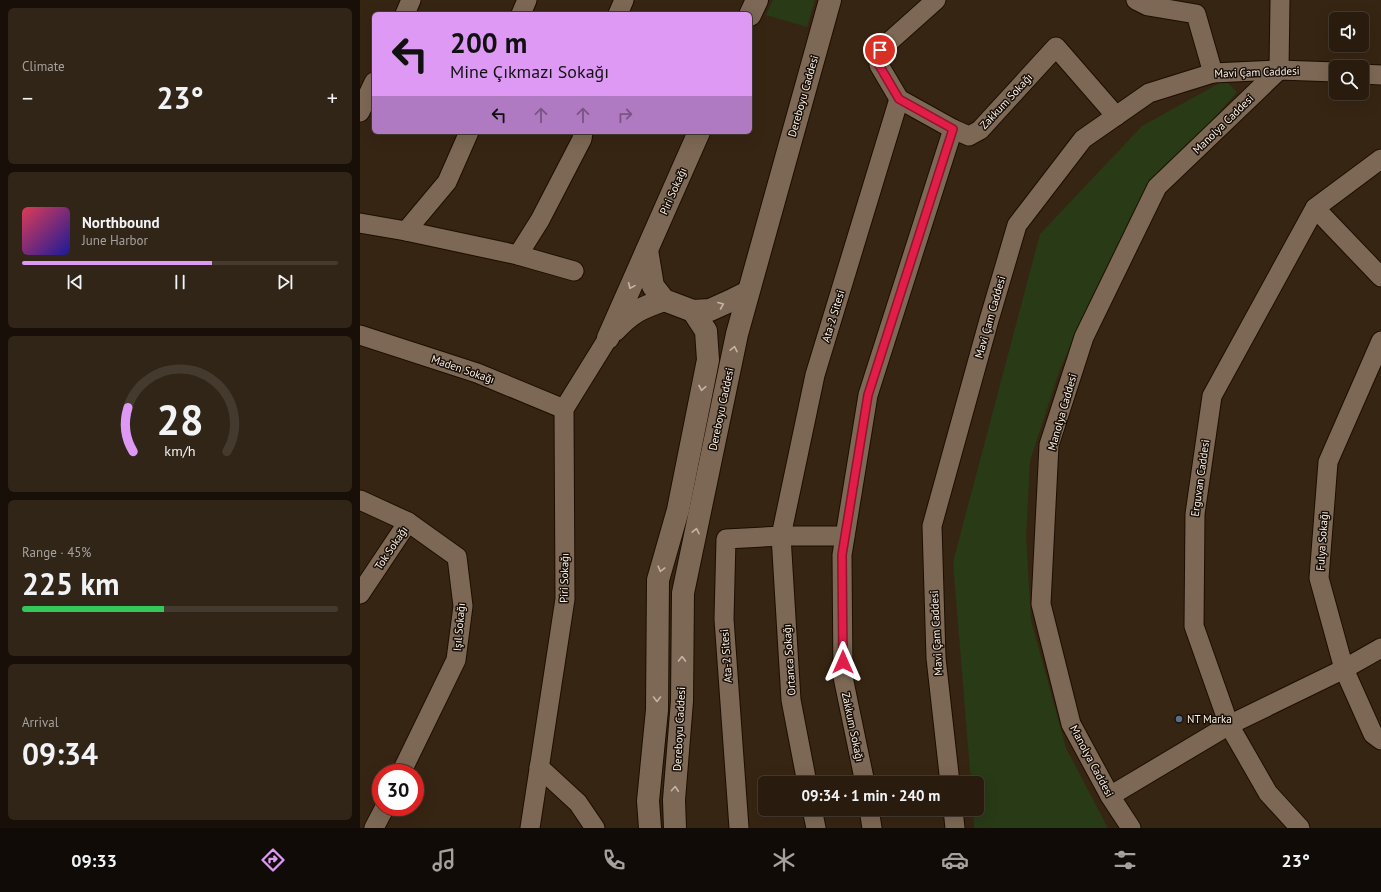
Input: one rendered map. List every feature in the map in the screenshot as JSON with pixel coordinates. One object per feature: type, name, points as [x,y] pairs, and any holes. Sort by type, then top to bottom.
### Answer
[{"type":"main road","points":[[751,12],[756,0]]},
{"type":"main road","name":"Dereboyu Caddesi","points":[[675,828],[674,800],[682,702],[682,593],[735,342],[830,0]]},
{"type":"main road","name":"Piri Sokağı","points":[[608,338],[698,134]]},
{"type":"main road","points":[[647,250],[653,286],[664,300],[693,311],[710,310],[730,302],[748,292]]},
{"type":"main road","points":[[608,338],[627,317],[643,308],[664,300]]},
{"type":"main road","name":"Dereboyu Caddesi","points":[[650,828],[648,801],[657,710],[658,580],[678,510],[708,360],[706,331],[693,311]]},
{"type":"street","points":[[406,12],[412,0]]},
{"type":"street","points":[[522,12],[527,0]]},
{"type":"street","points":[[619,12],[624,0]]},
{"type":"street","points":[[936,0],[880,50],[879,65],[899,99],[953,129]]},
{"type":"street","points":[[1136,0],[1148,6],[1196,14],[1213,73]]},
{"type":"street","points":[[1279,70],[1280,0]]},
{"type":"street","name":"Zakkum Sokağı","points":[[864,776],[843,677],[842,555],[868,395],[953,129],[969,136],[980,130],[1056,47],[1116,116]]},
{"type":"street","name":"Mavi Çam Caddesi","points":[[949,776],[936,658],[932,526],[989,320],[1018,225],[1084,139],[1149,93],[1213,73],[1279,70],[1329,72]]},
{"type":"street","name":"Manolya Caddesi","points":[[1131,828],[1110,796],[1071,724],[1041,604],[1050,445],[1084,337],[1157,187],[1279,70]]},
{"type":"street","points":[[1369,74],[1381,74]]},
{"type":"street","points":[[360,112],[372,86]]},
{"type":"street","name":"Ata-2 Sitesi","points":[[781,536],[815,375],[899,99]]},
{"type":"street","points":[[406,231],[447,182],[468,134]]},
{"type":"street","points":[[518,255],[540,220],[583,134]]},
{"type":"street","name":"Erguvan Caddesi","points":[[1300,828],[1268,793],[1229,725],[1194,626],[1195,514],[1212,396],[1316,208],[1381,159]]},
{"type":"street","points":[[1316,208],[1381,277]]},
{"type":"street","points":[[360,223],[406,231],[518,255],[574,271]]},
{"type":"street","name":"Maden Sokağı","points":[[360,335],[476,373],[564,409]]},
{"type":"street","points":[[564,409],[608,338]]},
{"type":"street","name":"Fulya Sokağı","points":[[1381,341],[1328,462],[1319,578],[1344,669],[1373,734],[1381,740]]},
{"type":"street","name":"Piri Sokağı","points":[[530,828],[565,599],[564,409]]},
{"type":"street","name":"Işıl Sokağı","points":[[360,500],[408,522],[457,557],[463,606],[456,660],[405,764]]},
{"type":"street","name":"Tok Sokağı","points":[[360,594],[408,522]]},
{"type":"street","name":"Ata-2 Sitesi","points":[[739,828],[724,619],[726,539],[781,536],[845,536]]},
{"type":"street","name":"Ortanca Sokağı","points":[[781,536],[791,700],[806,776]]},
{"type":"street","points":[[1110,796],[1229,725],[1344,669],[1381,648]]},
{"type":"street","points":[[539,767],[578,803],[595,828]]},
{"type":"street","points":[[374,828],[380,816]]},
{"type":"street","points":[[813,816],[816,828]]},
{"type":"street","points":[[870,816],[872,828]]},
{"type":"street","points":[[954,816],[955,828]]},
{"type":"green space","points":[[773,0],[815,0],[807,27],[766,15]]},
{"type":"green space","points":[[1225,80],[1237,92],[1142,199],[1088,305],[1059,372],[1030,461],[1026,537],[1031,620],[1066,748],[1108,828],[974,828],[973,816],[984,816],[984,776],[970,776],[953,562],[1040,234],[1142,126]]},
{"type":"place","name":"NT Marka","points":[[1179,719]]},
{"type":"route","points":[[843,662],[842,555],[868,395],[953,129],[899,99],[879,65],[880,50]]}]
